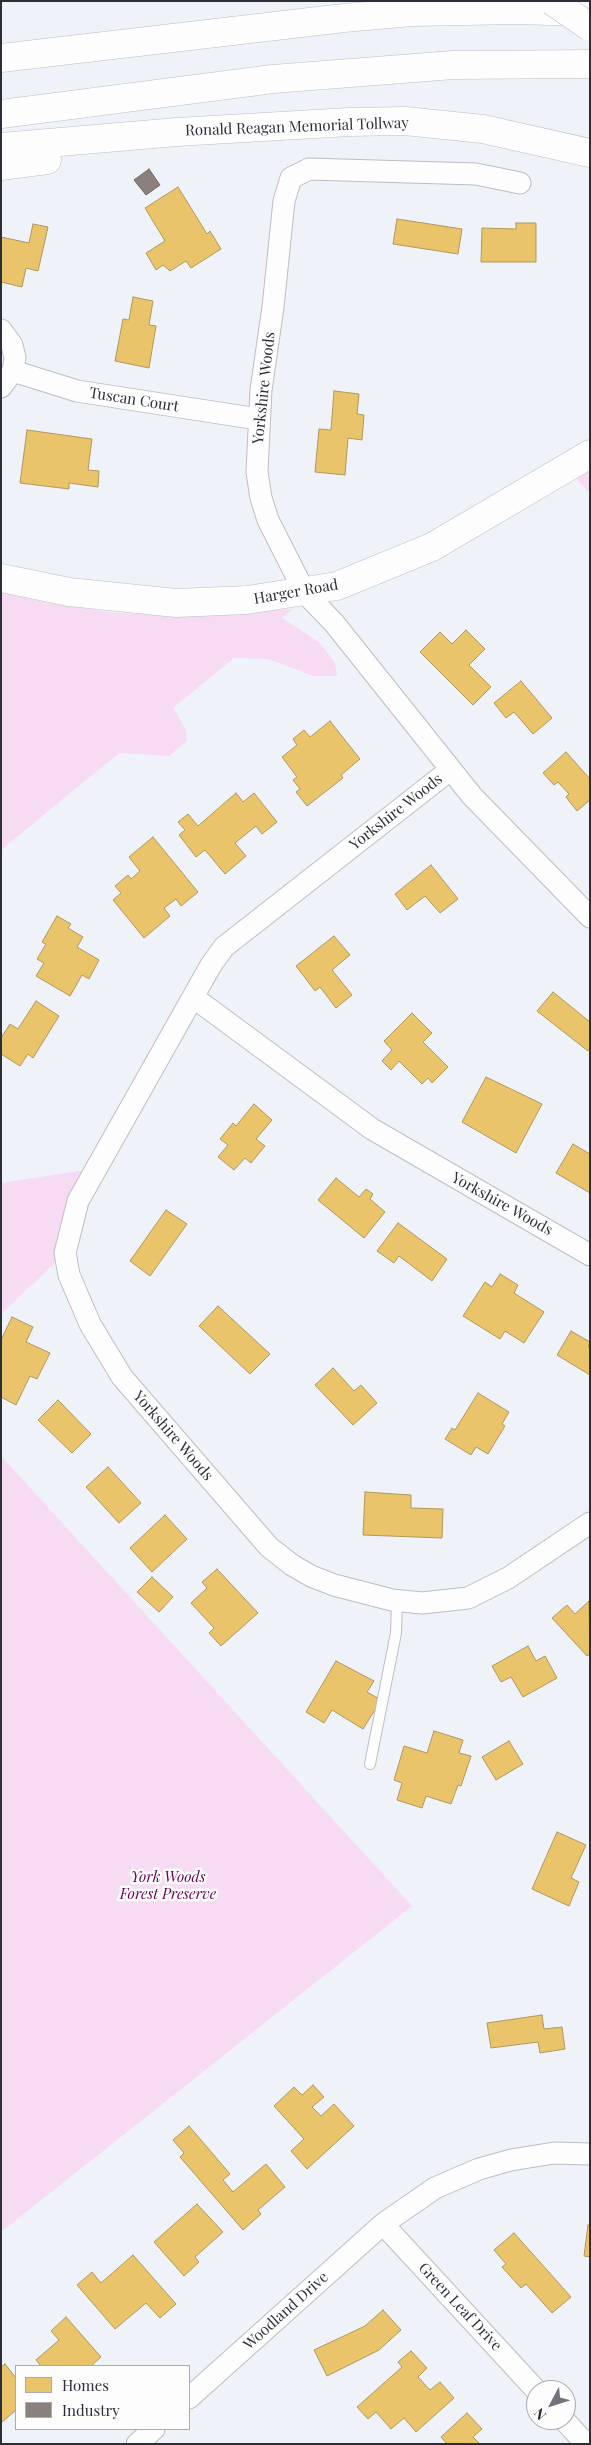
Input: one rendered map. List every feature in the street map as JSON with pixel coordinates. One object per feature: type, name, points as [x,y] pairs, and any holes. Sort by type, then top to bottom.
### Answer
[{"type":"main road","points":[[552,1],[590,27]]},
{"type":"main road","points":[[1,58],[344,18],[421,12],[518,10],[590,12]]},
{"type":"main road","points":[[1,114],[283,79],[453,65],[590,64]]},
{"type":"main road","name":"Ronald Reagan Memorial Tollway","points":[[1,147],[177,132],[349,122],[428,122],[501,132],[590,153]]},
{"type":"main road","points":[[1,166],[266,128]]},
{"type":"main road","name":"Harger Road","points":[[1,578],[69,592],[176,603],[247,600],[305,593],[352,581],[432,548],[590,454]]},
{"type":"street","name":"Yorkshire Woods","points":[[520,183],[476,174],[309,169],[291,178],[284,201],[258,419],[257,472],[261,498],[276,538],[305,593],[334,622],[472,796],[590,917]]},
{"type":"street","name":"Tuscan Court","points":[[1,330],[12,345],[15,358],[7,379],[258,419]]},
{"type":"street","name":"Yorkshire Woods","points":[[450,770],[224,947],[193,997],[78,1201],[65,1253],[69,1275],[90,1324],[122,1377],[269,1547],[292,1565],[311,1576],[334,1585],[397,1600],[422,1603],[468,1598],[508,1578],[590,1523]]},
{"type":"street","name":"Yorkshire Woods","points":[[193,997],[372,1129],[590,1255]]},
{"type":"street","name":"Woodland Drive","points":[[190,2397],[383,2224],[435,2188],[479,2169],[533,2156],[590,2154]]},
{"type":"street","name":"Green Leaf Drive","points":[[383,2224],[527,2380]]},
{"type":"street","points":[[138,2444],[153,2430]]},
{"type":"street","points":[[573,2430],[586,2444]]},
{"type":"lane","points":[[370,1764],[396,1633],[397,1600]]},
{"type":"green space","points":[[590,467],[590,493],[570,472]]},
{"type":"green space","points":[[1,592],[48,603],[115,613],[178,616],[293,609],[282,618],[320,643],[335,663],[337,676],[314,676],[268,659],[234,658],[173,708],[185,728],[187,741],[169,756],[119,753],[1,850]]},
{"type":"green space","points":[[86,1170],[77,1184],[63,1216],[56,1240],[58,1260],[1,1314],[1,1183]]},
{"type":"green space","name":"York Woods Forest Preserve","points":[[1,1456],[412,1906],[1,2232]]},
{"type":"building: Homes","points":[[178,187],[207,234],[210,231],[221,249],[191,268],[186,261],[170,271],[163,265],[156,270],[146,253],[165,241],[145,208]]},
{"type":"building: Homes","points":[[397,219],[462,229],[458,254],[393,244]]},
{"type":"building: Homes","points":[[516,223],[536,223],[536,262],[481,262],[482,228],[516,229]]},
{"type":"building: Homes","points":[[33,224],[48,227],[38,271],[26,268],[22,287],[1,282],[1,237],[29,243]]},
{"type":"building: Homes","points":[[133,297],[153,301],[149,325],[156,326],[149,368],[115,361],[123,319],[129,320]]},
{"type":"building: Homes","points":[[334,391],[359,394],[357,414],[364,415],[362,440],[348,438],[345,475],[315,472],[319,429],[331,430]]},
{"type":"building: Homes","points":[[27,430],[92,439],[88,470],[99,471],[98,487],[69,483],[69,489],[20,483]]},
{"type":"building: Homes","points":[[466,630],[485,649],[469,665],[491,687],[473,705],[420,652],[440,632],[452,644]]},
{"type":"building: Homes","points":[[521,681],[552,718],[533,734],[514,712],[506,718],[494,703]]},
{"type":"building: Homes","points":[[330,721],[360,759],[341,775],[343,778],[307,806],[296,792],[300,789],[293,780],[297,777],[282,757],[297,745],[293,739],[304,730],[310,737]]},
{"type":"building: Homes","points":[[566,752],[590,779],[590,800],[577,811],[566,797],[569,794],[558,782],[554,785],[543,773]]},
{"type":"building: Homes","points":[[236,793],[243,802],[254,793],[277,822],[262,834],[256,826],[235,843],[246,856],[225,874],[205,850],[196,857],[179,835],[185,830],[178,822],[188,814],[198,826]]},
{"type":"building: Homes","points":[[153,837],[198,892],[181,906],[176,899],[164,908],[170,916],[144,938],[113,900],[121,893],[115,886],[128,875],[131,879],[140,871],[129,857]]},
{"type":"building: Homes","points":[[431,865],[458,899],[440,913],[425,896],[407,910],[395,894]]},
{"type":"building: Homes","points":[[57,916],[71,924],[68,928],[83,937],[77,947],[99,960],[89,979],[82,975],[70,996],[36,976],[44,963],[37,959],[46,944],[42,942]]},
{"type":"building: Homes","points":[[334,936],[350,955],[332,970],[352,995],[336,1008],[320,987],[315,991],[296,966]]},
{"type":"building: Homes","points":[[553,992],[590,1022],[590,1048],[588,1051],[537,1011]]},
{"type":"building: Homes","points":[[36,1001],[59,1016],[33,1058],[28,1054],[20,1066],[1,1054],[1,1038],[10,1024],[18,1029]]},
{"type":"building: Homes","points":[[412,1013],[432,1033],[423,1042],[448,1067],[432,1083],[428,1078],[422,1084],[399,1061],[391,1070],[382,1061],[392,1050],[384,1041]]},
{"type":"building: Homes","points":[[486,1077],[542,1104],[516,1153],[462,1122]]},
{"type":"building: Homes","points":[[254,1104],[272,1120],[256,1139],[265,1146],[251,1163],[245,1158],[234,1170],[218,1157],[228,1145],[220,1139],[233,1123],[236,1126]]},
{"type":"building: Homes","points":[[573,1144],[590,1154],[590,1193],[556,1173]]},
{"type":"building: Homes","points":[[336,1178],[359,1197],[366,1189],[373,1194],[370,1199],[385,1212],[364,1238],[318,1200]]},
{"type":"building: Homes","points":[[166,1210],[187,1224],[150,1276],[130,1261]]},
{"type":"building: Homes","points":[[398,1223],[447,1259],[432,1281],[399,1256],[394,1263],[377,1251]]},
{"type":"building: Homes","points":[[500,1274],[518,1285],[514,1293],[544,1312],[524,1343],[505,1331],[500,1339],[463,1316],[485,1282],[492,1287]]},
{"type":"building: Homes","points":[[218,1306],[270,1354],[250,1374],[199,1326]]},
{"type":"building: Homes","points":[[12,1317],[33,1327],[26,1342],[50,1353],[37,1379],[30,1376],[16,1405],[1,1397],[1,1340]]},
{"type":"building: Homes","points":[[571,1331],[590,1342],[588,1347],[590,1348],[590,1375],[557,1355]]},
{"type":"building: Homes","points":[[333,1368],[354,1391],[361,1385],[377,1403],[353,1425],[315,1385]]},
{"type":"building: Homes","points":[[478,1393],[509,1412],[502,1424],[505,1426],[488,1454],[476,1447],[471,1455],[445,1439],[452,1428],[455,1430]]},
{"type":"building: Homes","points":[[58,1400],[91,1434],[72,1453],[38,1420]]},
{"type":"building: Homes","points":[[108,1467],[141,1503],[119,1523],[86,1487]]},
{"type":"building: Homes","points":[[365,1492],[411,1495],[411,1508],[443,1509],[442,1538],[363,1535]]},
{"type":"building: Homes","points":[[165,1515],[187,1539],[152,1572],[130,1548]]},
{"type":"building: Homes","points":[[217,1569],[258,1613],[221,1646],[209,1633],[214,1628],[191,1603],[207,1588],[202,1582]]},
{"type":"building: Homes","points":[[152,1577],[173,1597],[159,1612],[137,1592]]},
{"type":"building: Homes","points":[[589,1601],[590,1654],[587,1656],[552,1618],[567,1605],[575,1614]]},
{"type":"building: Homes","points":[[528,1646],[536,1661],[545,1656],[557,1678],[523,1697],[511,1677],[501,1682],[492,1666]]},
{"type":"building: Homes","points":[[336,1661],[374,1681],[367,1692],[381,1700],[363,1729],[332,1710],[324,1723],[306,1712]]},
{"type":"building: Homes","points":[[434,1731],[463,1740],[459,1753],[471,1756],[461,1786],[458,1785],[451,1804],[426,1796],[422,1808],[397,1800],[402,1783],[394,1780],[404,1746],[427,1753]]},
{"type":"building: Homes","points":[[509,1741],[523,1764],[496,1780],[482,1757]]},
{"type":"building: Homes","points":[[557,1832],[586,1845],[571,1878],[579,1882],[569,1906],[532,1889]]},
{"type":"building: Homes","points":[[542,2015],[544,2029],[562,2027],[565,2049],[540,2053],[538,2042],[491,2048],[487,2023]]},
{"type":"building: Homes","points":[[313,2085],[324,2097],[312,2107],[321,2116],[334,2104],[354,2126],[307,2169],[291,2151],[304,2139],[274,2106],[294,2087],[302,2095]]},
{"type":"building: Homes","points":[[189,2126],[230,2174],[223,2180],[233,2192],[266,2164],[285,2187],[258,2210],[261,2214],[243,2230],[180,2157],[184,2153],[173,2140]]},
{"type":"building: Homes","points":[[197,2204],[223,2232],[195,2257],[199,2262],[184,2276],[154,2242]]},
{"type":"building: Homes","points":[[588,2225],[590,2225],[590,2257],[584,2256]]},
{"type":"building: Homes","points":[[514,2233],[571,2297],[552,2313],[526,2284],[521,2288],[502,2267],[506,2264],[494,2250]]},
{"type":"building: Homes","points":[[133,2255],[176,2304],[160,2318],[146,2303],[115,2329],[77,2285],[92,2272],[101,2283]]},
{"type":"building: Homes","points":[[383,2310],[401,2330],[379,2350],[327,2376],[314,2350],[365,2326]]},
{"type":"building: Homes","points":[[66,2317],[101,2357],[92,2365],[40,2365],[36,2360],[59,2340],[51,2331]]},
{"type":"building: Homes","points":[[411,2351],[427,2368],[418,2377],[430,2390],[440,2382],[454,2398],[416,2432],[404,2418],[391,2429],[376,2412],[368,2419],[357,2407],[402,2367],[398,2362]]},
{"type":"building: Homes","points":[[5,2364],[15,2377],[15,2411],[1,2423],[1,2367]]},
{"type":"building: Homes","points":[[467,2413],[482,2429],[473,2437],[480,2444],[447,2444],[441,2437]]},
{"type":"building: Industry","points":[[149,169],[160,185],[146,195],[134,180]]}]
